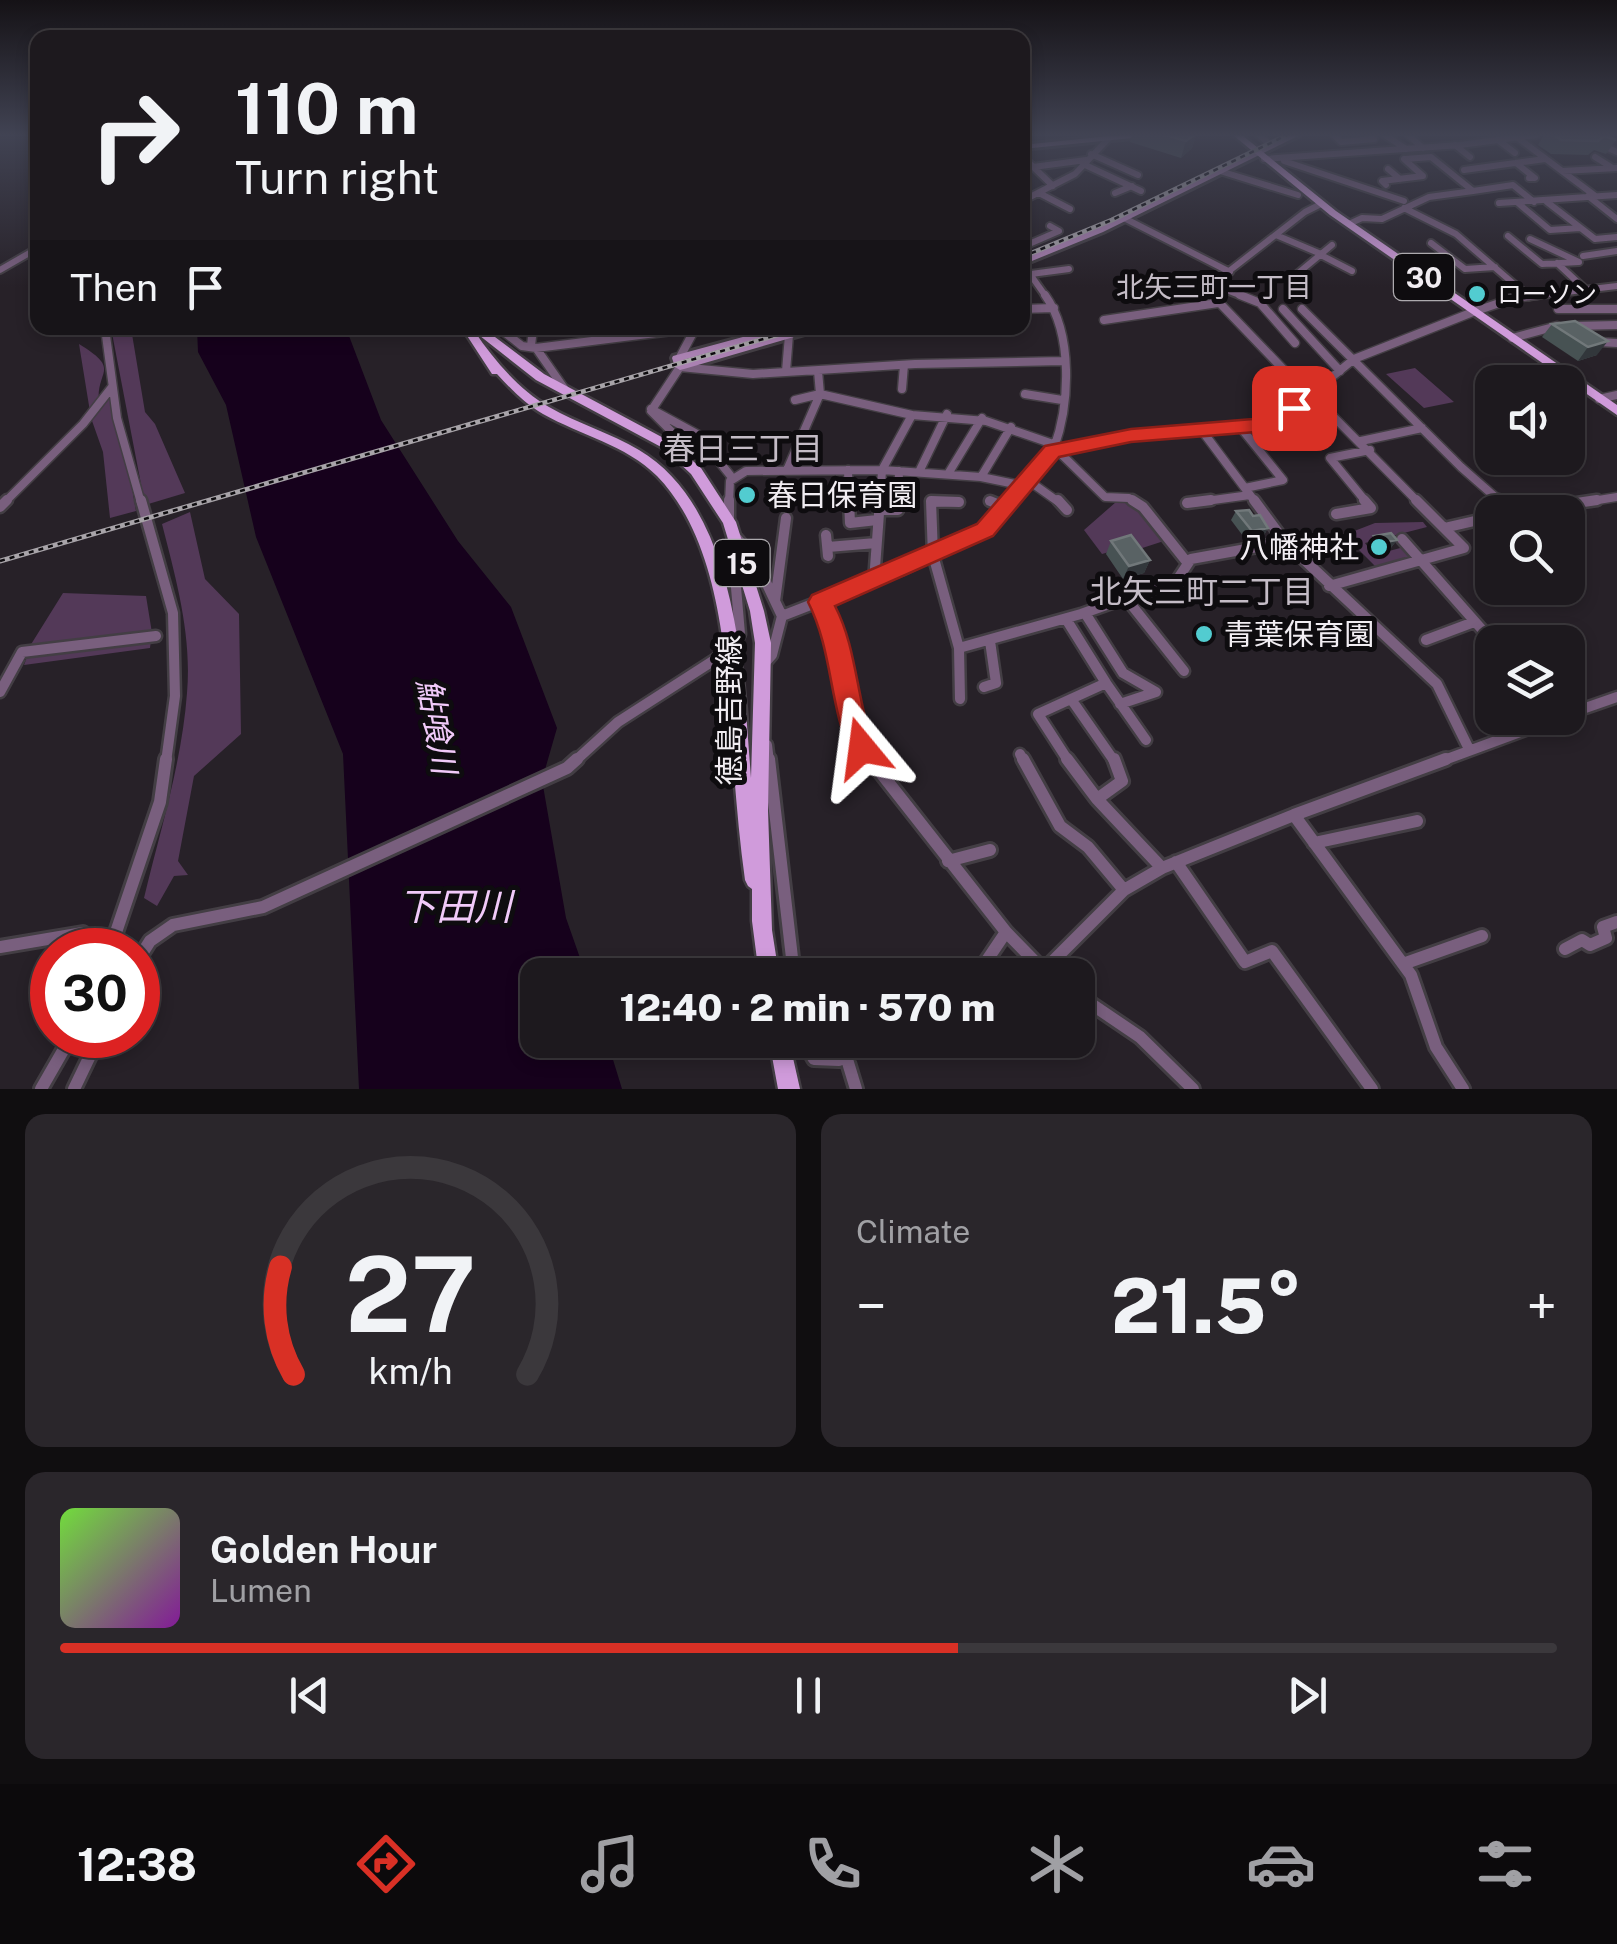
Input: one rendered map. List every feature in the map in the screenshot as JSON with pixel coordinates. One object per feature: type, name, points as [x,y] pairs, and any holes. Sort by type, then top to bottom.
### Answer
[{"type":"main road","name":"30","points":[[1290,186],[1349,224],[1539,365]]},
{"type":"main road","name":"30","points":[[1295,186],[1469,313],[1617,411]]},
{"type":"main road","name":"徳島吉野線","points":[[472,335],[510,392],[534,411],[590,431],[647,460],[685,498],[704,538],[734,648],[742,810],[766,958]]},
{"type":"main road","name":"徳島吉野線","points":[[486,335],[522,365],[652,435],[677,453],[710,490],[731,528],[758,611],[763,666],[762,928]]},
{"type":"main road","name":"30","points":[[1585,398],[1617,421]]},
{"type":"main road","points":[[782,1058],[790,1089]]},
{"type":"street","points":[[1030,197],[1053,186]]},
{"type":"street","points":[[1116,193],[1132,186],[1142,191]]},
{"type":"street","points":[[1030,247],[1086,229],[1185,186]]},
{"type":"street","points":[[1030,259],[1190,186]]},
{"type":"street","points":[[1270,186],[1298,194]]},
{"type":"street","points":[[1349,186],[1404,205],[1456,234],[1529,297]]},
{"type":"street","points":[[1466,186],[1473,191]]},
{"type":"street","points":[[1349,224],[1362,218],[1382,218],[1429,196],[1508,186]]},
{"type":"street","points":[[1514,186],[1534,202]]},
{"type":"street","points":[[1579,186],[1616,218]]},
{"type":"street","points":[[1039,193],[1070,209]]},
{"type":"street","points":[[1500,203],[1617,195]]},
{"type":"street","points":[[1546,201],[1595,239],[1614,239]]},
{"type":"street","points":[[1517,202],[1550,230]]},
{"type":"street","points":[[1318,206],[1206,289],[1464,548],[1329,586]]},
{"type":"street","points":[[1124,218],[1230,272]]},
{"type":"street","points":[[1030,246],[1060,231],[1050,226]]},
{"type":"street","points":[[1537,230],[1580,228]]},
{"type":"street","points":[[1276,235],[1352,271]]},
{"type":"street","points":[[1508,236],[1542,264],[1579,262],[1530,239]]},
{"type":"street","points":[[1431,243],[1465,269],[1495,267]]},
{"type":"street","points":[[1298,274],[1332,245]]},
{"type":"street","points":[[1583,256],[1617,251]]},
{"type":"street","points":[[0,270],[30,253]]},
{"type":"street","points":[[1557,263],[1586,290]]},
{"type":"street","points":[[782,616],[874,581],[985,530],[1027,484],[1055,449],[1063,361],[1062,330],[1054,308],[1031,274],[1069,269]]},
{"type":"street","points":[[1191,276],[1260,303],[1294,343]]},
{"type":"street","points":[[1055,449],[1131,436],[1241,428],[1277,419],[1355,358],[1469,313],[1529,297],[1616,287]]},
{"type":"street","points":[[1104,320],[1218,302]]},
{"type":"street","points":[[1030,309],[1054,308]]},
{"type":"street","points":[[1558,309],[1617,308]]},
{"type":"street","points":[[1283,309],[1340,371]]},
{"type":"street","points":[[1302,309],[1496,495]]},
{"type":"street","points":[[1512,338],[1551,326],[1617,325]]},
{"type":"street","points":[[1576,326],[1599,342],[1617,343]]},
{"type":"street","points":[[106,335],[112,387],[150,539],[174,613],[175,696],[160,802],[117,928]]},
{"type":"street","points":[[510,335],[530,347],[542,368],[563,385]]},
{"type":"street","points":[[530,347],[532,335]]},
{"type":"street","points":[[530,347],[634,335]]},
{"type":"street","points":[[677,453],[673,432],[653,416],[651,408],[692,335]]},
{"type":"street","points":[[679,361],[773,335]]},
{"type":"street","points":[[786,371],[787,335]]},
{"type":"street","points":[[679,361],[704,372],[1063,361]]},
{"type":"street","points":[[902,389],[904,365]]},
{"type":"street","points":[[787,470],[820,394],[818,371]]},
{"type":"street","points":[[0,507],[83,424],[112,387]]},
{"type":"street","points":[[795,400],[820,394],[849,398],[887,412],[982,418],[1011,427],[1055,449],[1105,497],[1129,498],[1143,507],[1186,561]]},
{"type":"street","points":[[1025,394],[1062,400]]},
{"type":"street","points":[[1599,398],[1617,395]]},
{"type":"street","points":[[842,413],[849,398]]},
{"type":"street","points":[[651,408],[694,427],[713,445],[730,475]]},
{"type":"street","points":[[919,472],[947,414]]},
{"type":"street","points":[[874,581],[882,470],[912,415]]},
{"type":"street","points":[[948,474],[982,418]]},
{"type":"street","points":[[981,477],[1011,427]]},
{"type":"street","points":[[1186,504],[1248,492],[1283,480],[1241,428]]},
{"type":"street","points":[[1361,441],[1422,428]]},
{"type":"street","points":[[1203,432],[1286,542],[1437,684],[1468,749]]},
{"type":"street","points":[[1336,514],[1372,508],[1330,458],[1370,450]]},
{"type":"street","points":[[848,470],[846,504],[850,523],[898,510],[900,471]]},
{"type":"street","points":[[160,934],[174,925],[263,907],[568,768],[618,722],[734,648],[740,634],[731,528],[732,479],[746,471],[882,470],[981,477],[1050,492],[1067,510]]},
{"type":"street","points":[[1585,502],[1617,497]]},
{"type":"street","points":[[960,502],[931,501],[933,555],[959,648],[960,699]]},
{"type":"street","points":[[990,501],[1007,508]]},
{"type":"street","points":[[774,604],[786,518]]},
{"type":"street","points":[[1444,528],[1475,521]]},
{"type":"street","points":[[731,528],[755,559],[782,616],[772,655],[763,666]]},
{"type":"street","points":[[826,535],[828,552],[876,543]]},
{"type":"street","points":[[1402,539],[1477,625]]},
{"type":"street","points":[[1186,561],[1286,542]]},
{"type":"street","points":[[959,648],[1066,619],[1177,580],[1186,561]]},
{"type":"street","points":[[1126,598],[1184,671]]},
{"type":"street","points":[[820,602],[834,630],[852,726],[862,748],[1027,958]]},
{"type":"street","points":[[1084,613],[1124,674],[1156,692],[1120,704]]},
{"type":"street","points":[[1066,619],[1146,740]]},
{"type":"street","points":[[1426,640],[1474,622]]},
{"type":"street","points":[[0,692],[22,652],[156,636]]},
{"type":"street","points":[[984,687],[996,683],[990,640]]},
{"type":"street","points":[[1106,683],[1038,714],[1047,733],[1097,799],[1162,868]]},
{"type":"street","points":[[1585,708],[1617,697]]},
{"type":"street","points":[[1071,699],[1113,756],[1122,781],[1097,799]]},
{"type":"street","points":[[762,734],[774,783],[779,874],[791,958]]},
{"type":"street","points":[[1051,958],[1124,890],[1162,868],[1509,735]]},
{"type":"street","points":[[1020,754],[1060,826],[1088,847],[1124,890]]},
{"type":"street","points":[[1294,815],[1411,975],[1436,1047],[1464,1089]]},
{"type":"street","points":[[1314,842],[1417,821]]},
{"type":"street","points":[[948,861],[990,850]]},
{"type":"street","points":[[1176,862],[1245,962],[1272,951],[1372,1089]]},
{"type":"street","points":[[1565,949],[1582,940],[1590,945],[1606,938],[1604,927],[1617,922]]},
{"type":"street","points":[[988,958],[1006,932]]},
{"type":"street","points":[[1403,964],[1482,936]]},
{"type":"street","points":[[0,948],[30,943]]},
{"type":"street","points":[[1095,1005],[1132,1028],[1168,1058],[1193,1089]]},
{"type":"street","points":[[41,1089],[59,1058]]},
{"type":"street","points":[[74,1089],[89,1058]]},
{"type":"street","points":[[813,1058],[842,1058]]},
{"type":"street","points":[[847,1058],[856,1089]]},
{"type":"shaded area","points":[[112,335],[132,335],[145,412],[155,424],[185,493],[145,505]]},
{"type":"shaded area","points":[[79,344],[104,366],[99,404],[110,399],[126,453],[136,511],[110,518],[103,452],[91,418]]},
{"type":"shaded area","points":[[1415,368],[1454,402],[1424,408],[1386,374]]},
{"type":"shaded area","points":[[1116,502],[1134,503],[1167,540],[1130,552],[1126,547],[1102,554],[1084,530]]},
{"type":"shaded area","points":[[190,512],[205,579],[239,614],[241,734],[194,776],[178,861],[188,875],[174,876],[157,906],[144,898],[180,745],[188,671],[182,607],[162,524]]},
{"type":"shaded area","points":[[1423,522],[1427,527],[1365,543],[1374,555],[1404,547],[1412,557],[1377,568],[1344,535],[1375,523]]},
{"type":"shaded area","points":[[63,593],[146,596],[152,633],[30,646]]},
{"type":"shaded area","points":[[151,640],[150,648],[24,665],[28,654]]},
{"type":"water","name":"下田川","points":[[197,335],[349,335],[381,420],[458,541],[511,607],[557,728],[542,780],[566,918],[580,958],[520,958],[520,1058],[613,1058],[622,1089],[359,1089],[343,754],[256,537],[226,405],[198,352]]},
{"type":"building","points":[[1575,321],[1608,341],[1588,347],[1552,324]]},
{"type":"building","points":[[1249,510],[1253,516],[1260,515],[1268,528],[1252,531],[1236,511]]},
{"type":"building","points":[[1391,533],[1397,540],[1380,543],[1374,536]]},
{"type":"building","points":[[1131,535],[1150,560],[1129,566],[1111,541]]},
{"type":"railway","points":[[1030,254],[1182,186]]},
{"type":"railway","points":[[0,561],[777,335]]},
{"type":"place","name":"ローソン","points":[[1477,294]]},
{"type":"place","name":"春日保育園","points":[[747,495]]},
{"type":"place","name":"八幡神社","points":[[1379,547]]},
{"type":"place","name":"青葉保育園","points":[[1204,634]]},
{"type":"district","name":"北矢三町一丁目","points":[[1214,286]]},
{"type":"district","name":"春日三丁目","points":[[743,448]]},
{"type":"district","name":"北矢三町二丁目","points":[[1202,591]]},
{"type":"route","points":[[862,748],[852,726],[834,630],[820,602],[985,530],[1052,451],[1131,436],[1256,425],[1277,419],[1294,408]]},
{"type":"water label","name":"鮎喰川","points":[[437,726]]}]
